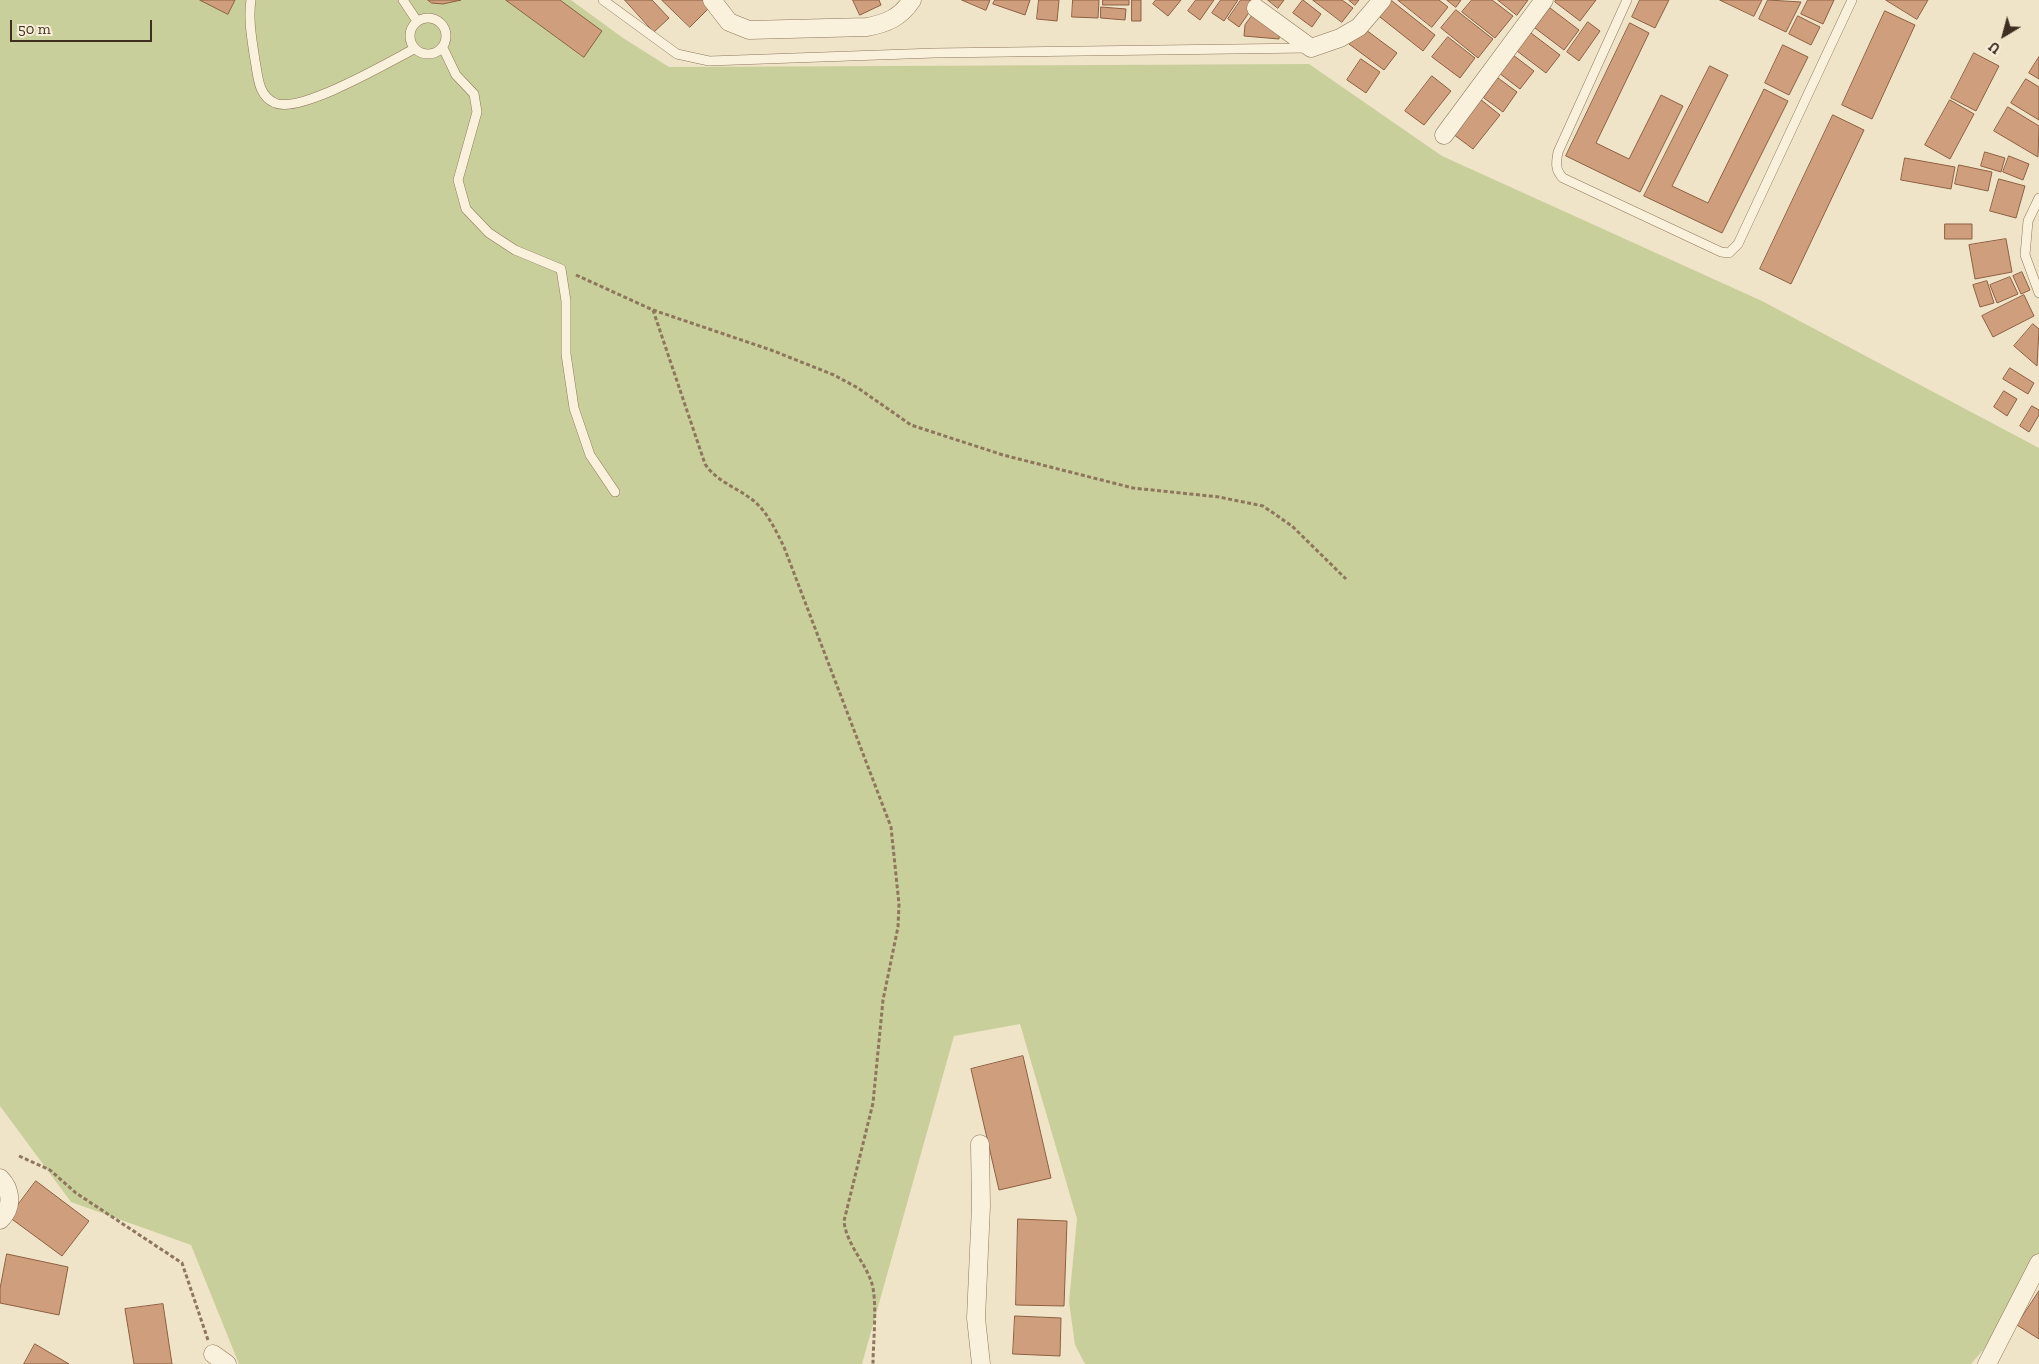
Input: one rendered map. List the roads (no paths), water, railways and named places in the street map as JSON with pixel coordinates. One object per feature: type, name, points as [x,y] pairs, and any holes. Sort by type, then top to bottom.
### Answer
[{"type":"street","points":[[712,0],[729,22],[749,30],[867,28],[885,24],[896,19],[912,0]]},
{"type":"street","points":[[1256,8],[1311,48],[1340,38],[1359,27],[1382,0]]},
{"type":"street","points":[[1444,135],[1544,0]]},
{"type":"street","points":[[980,1144],[981,1206],[976,1318],[982,1364]]},
{"type":"street","points":[[0,1178],[5,1183],[10,1200],[8,1209],[0,1220]]},
{"type":"street","points":[[1987,1364],[2039,1263]]},
{"type":"lane","points":[[251,0],[253,49],[260,88],[274,103],[289,106],[346,84],[414,49]]},
{"type":"lane","points":[[403,0],[418,21]]},
{"type":"lane","points":[[603,0],[677,54],[709,61],[935,53],[1311,48]]},
{"type":"lane","points":[[1627,0],[1558,152],[1556,164],[1558,172],[1563,178],[1722,252],[1728,253],[1738,244],[1852,0]]},
{"type":"lane","points":[[432,18],[444,26],[446,41],[443,48],[437,53],[429,55],[414,49],[410,39],[411,29],[418,21],[432,18]]},
{"type":"lane","points":[[443,48],[456,75],[474,94],[477,112],[458,180],[466,209],[489,233],[515,250],[561,269],[566,300],[566,354],[574,408],[590,455],[615,492]]},
{"type":"lane","points":[[2039,198],[2028,221],[2025,255],[2039,293]]}]
